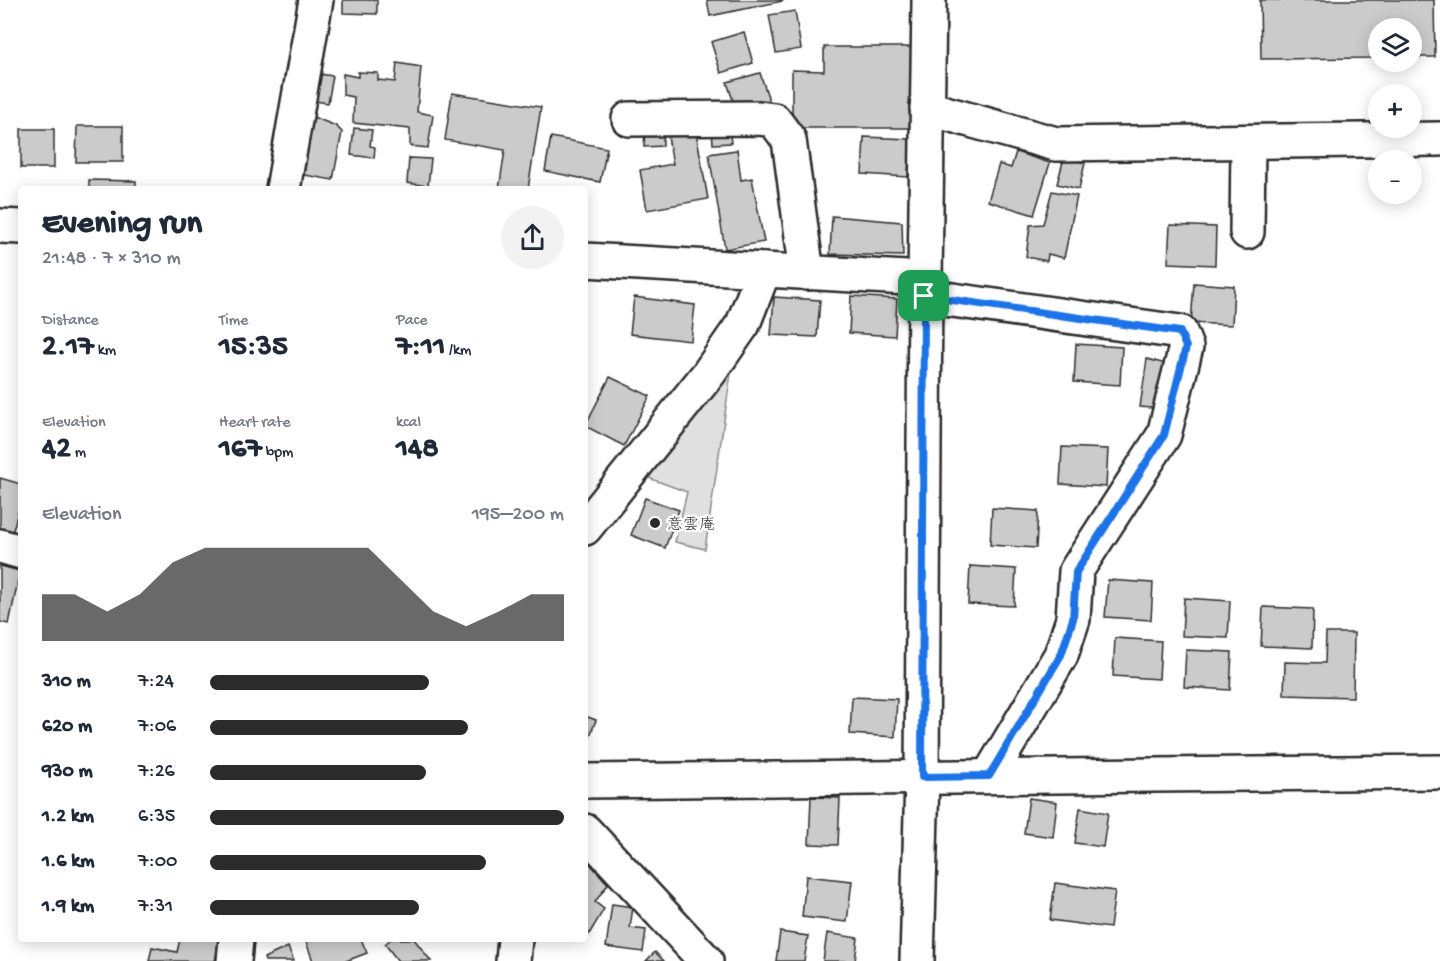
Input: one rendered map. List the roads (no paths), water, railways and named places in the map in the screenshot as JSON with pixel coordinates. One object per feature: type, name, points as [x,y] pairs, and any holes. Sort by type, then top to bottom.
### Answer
[{"type":"street","points":[[284,186],[316,0]]},
{"type":"street","points":[[917,961],[922,777],[924,288],[929,0]]},
{"type":"street","points":[[927,108],[1056,144],[1440,139]]},
{"type":"street","points":[[629,119],[759,118],[774,120],[789,140],[807,273]]},
{"type":"street","points":[[1247,232],[1248,142]]},
{"type":"street","points":[[0,226],[18,227]]},
{"type":"street","points":[[588,260],[807,273],[924,288],[1180,332],[1186,347],[1164,435],[1076,572],[1073,619],[1061,655],[989,776]]},
{"type":"street","points":[[588,524],[709,373],[743,324],[764,270]]},
{"type":"street","points":[[0,546],[18,551]]},
{"type":"street","points":[[588,781],[1440,772]]},
{"type":"street","points":[[588,834],[706,961]]},
{"type":"street","points":[[234,961],[236,942]]},
{"type":"street","points":[[513,961],[515,942]]},
{"type":"place","name":"意雲庵","points":[[655,523]]}]
